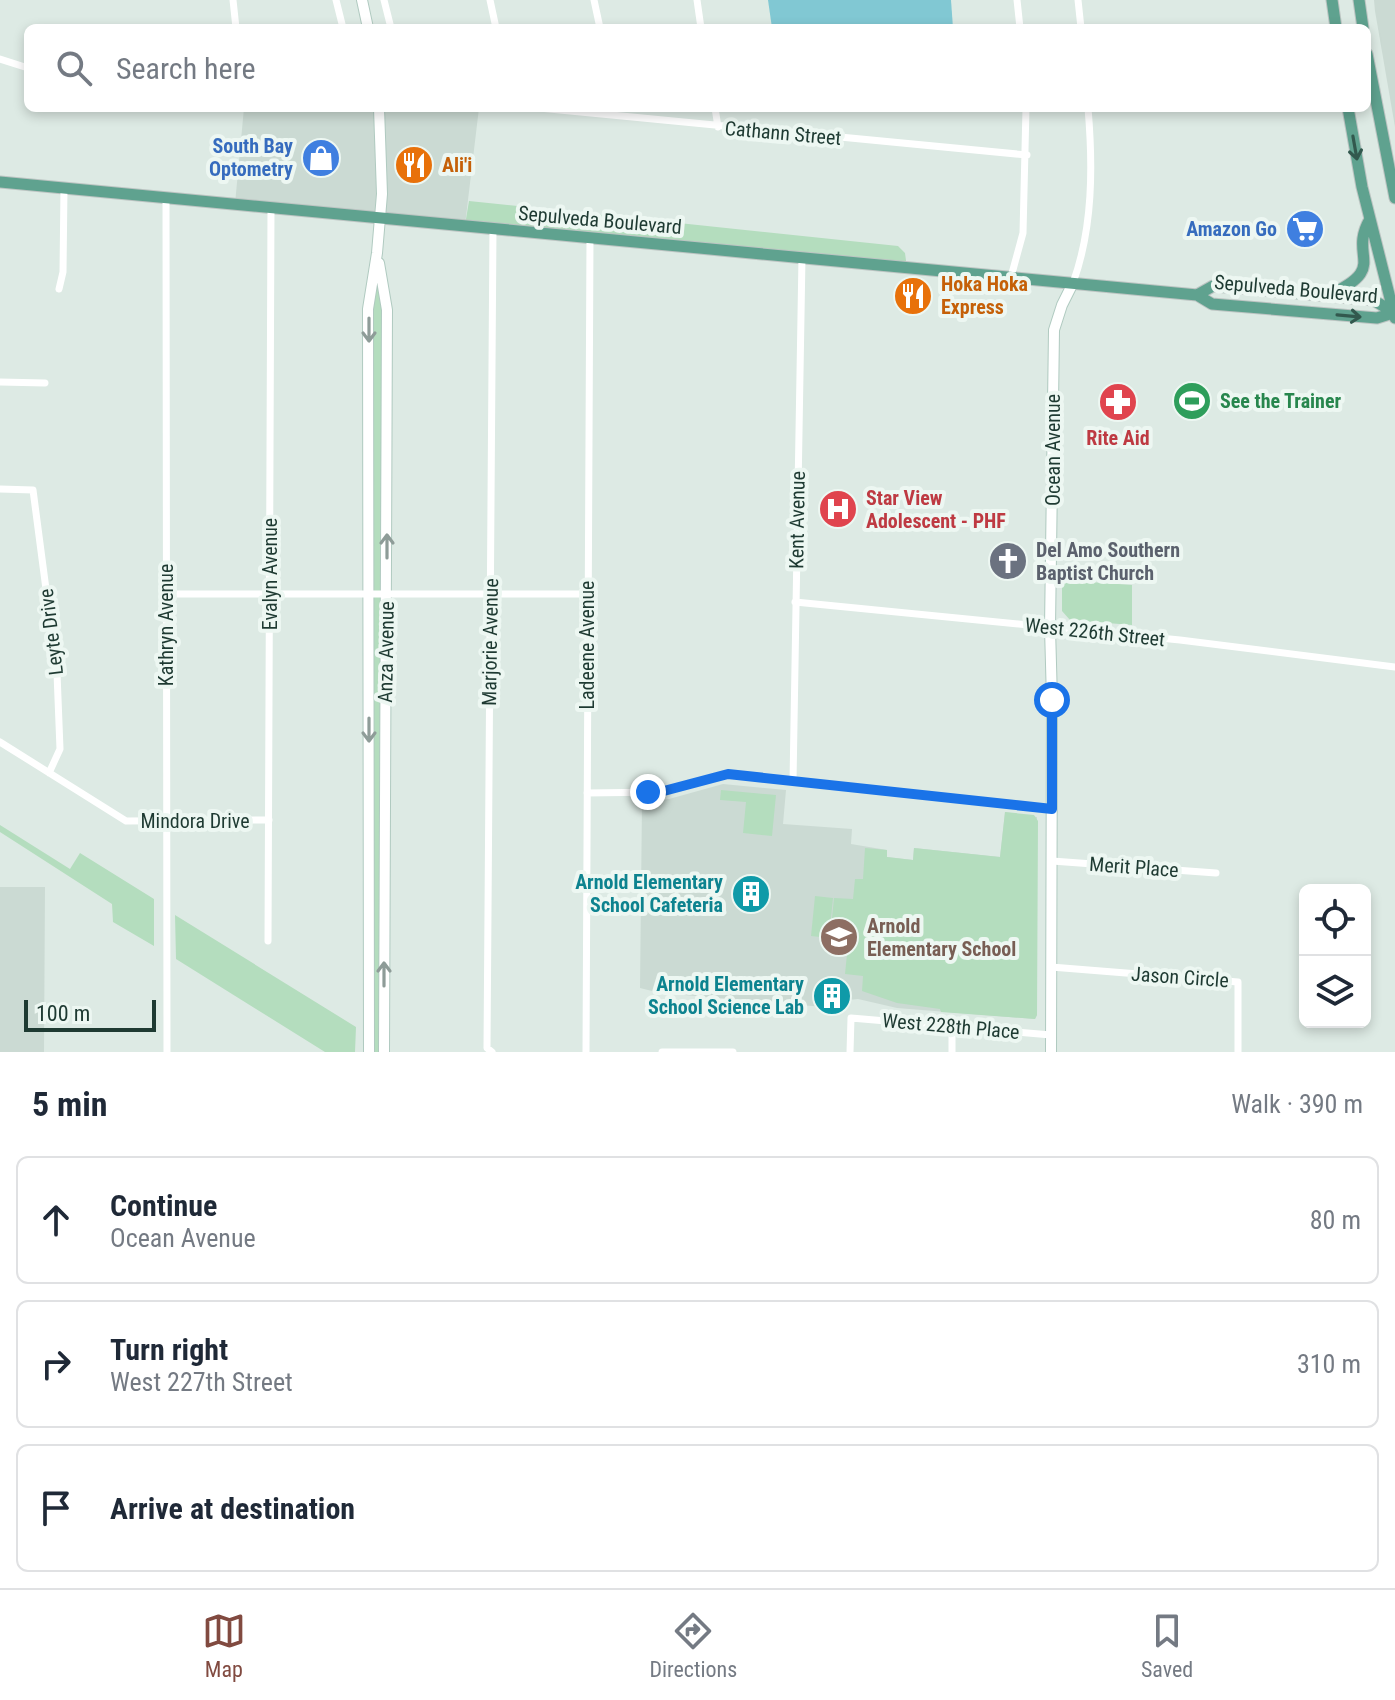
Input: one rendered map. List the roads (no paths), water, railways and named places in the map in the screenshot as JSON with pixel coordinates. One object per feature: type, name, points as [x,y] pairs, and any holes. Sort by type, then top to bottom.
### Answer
[{"type":"main road","points":[[362,0],[367,24]]},
{"type":"main road","points":[[1332,0],[1335,24]]},
{"type":"main road","points":[[1359,0],[1362,24]]},
{"type":"main road","points":[[1371,75],[1395,198]]},
{"type":"main road","name":"Anza Avenue","points":[[369,1052],[368,309],[382,194],[379,112]]},
{"type":"main road","points":[[1349,112],[1370,219],[1394,315]]},
{"type":"main road","name":"Sepulveda Boulevard","points":[[0,182],[1197,295],[1212,304],[1377,318],[1394,315]]},
{"type":"main road","points":[[1325,296],[1347,287],[1360,275],[1366,259],[1362,233],[1370,219]]},
{"type":"main road","name":"Anza Avenue","points":[[377,253],[387,310],[384,1052]]},
{"type":"main road","name":"Ocean Avenue","points":[[1051,1052],[1050,628],[1054,330],[1073,283]]},
{"type":"main road","name":"Sepulveda Boulevard","points":[[1197,295],[1213,286],[1373,300],[1394,315]]},
{"type":"street","points":[[233,0],[236,24]]},
{"type":"street","points":[[336,0],[342,24]]},
{"type":"street","points":[[384,0],[390,24]]},
{"type":"street","points":[[490,0],[495,24]]},
{"type":"street","points":[[594,0],[599,24]]},
{"type":"street","points":[[697,0],[700,24]]},
{"type":"street","points":[[1017,0],[1020,24]]},
{"type":"street","points":[[1078,0],[1081,24]]},
{"type":"street","points":[[0,59],[24,67]]},
{"type":"street","name":"Cathann Street","points":[[608,112],[718,127],[1027,155]]},
{"type":"street","points":[[716,112],[718,127]]},
{"type":"street","points":[[1011,277],[1023,233],[1026,112]]},
{"type":"street","points":[[1073,283],[1087,239],[1091,135],[1088,112]]},
{"type":"street","points":[[59,289],[63,272],[64,188]]},
{"type":"street","name":"Kathryn Avenue","points":[[166,198],[167,1052]]},
{"type":"street","name":"Evalyn Avenue","points":[[268,941],[271,207]]},
{"type":"street","name":"Marjorie Avenue","points":[[492,1052],[487,1048],[493,228]]},
{"type":"street","name":"Ladeene Avenue","points":[[586,1052],[590,237]]},
{"type":"street","name":"Kent Avenue","points":[[793,782],[802,257]]},
{"type":"street","points":[[0,382],[45,383]]},
{"type":"street","name":"Leyte Drive","points":[[0,489],[33,490],[57,673],[60,749],[49,773]]},
{"type":"street","points":[[166,594],[587,594]]},
{"type":"street","name":"West 226th Street","points":[[795,602],[1203,643],[1395,667]]},
{"type":"street","name":"Mindora Drive","points":[[0,742],[126,821],[269,820]]},
{"type":"street","points":[[587,793],[660,792],[728,774],[1052,809]]},
{"type":"street","name":"Merit Place","points":[[1052,861],[1216,873]]},
{"type":"street","name":"Jason Circle","points":[[1051,967],[1238,982],[1238,1052]]},
{"type":"street","name":"West 228th Place","points":[[850,1052],[851,1018],[1051,1035]]},
{"type":"street","points":[[952,1026],[952,1052]]},
{"type":"street","points":[[662,1052],[732,1052]]},
{"type":"water","points":[[768,0],[951,0],[953,24],[771,24]]},
{"type":"place","name":"South Bay Optometry","points":[[321,158]]},
{"type":"place","name":"Ali'i","points":[[414,165]]},
{"type":"place","name":"Amazon Go","points":[[1305,229]]},
{"type":"place","name":"Hoka Hoka Express","points":[[913,296]]},
{"type":"place","name":"See the Trainer","points":[[1192,401]]},
{"type":"place","name":"Rite Aid","points":[[1118,402]]},
{"type":"place","name":"Star View Adolescent - PHF","points":[[838,509]]},
{"type":"place","name":"Del Amo Southern Baptist Church","points":[[1008,561]]},
{"type":"place","name":"Arnold Elementary School Cafeteria","points":[[751,894]]},
{"type":"place","name":"Arnold Elementary School","points":[[839,937]]},
{"type":"place","name":"Arnold Elementary School Science Lab","points":[[832,996]]}]
